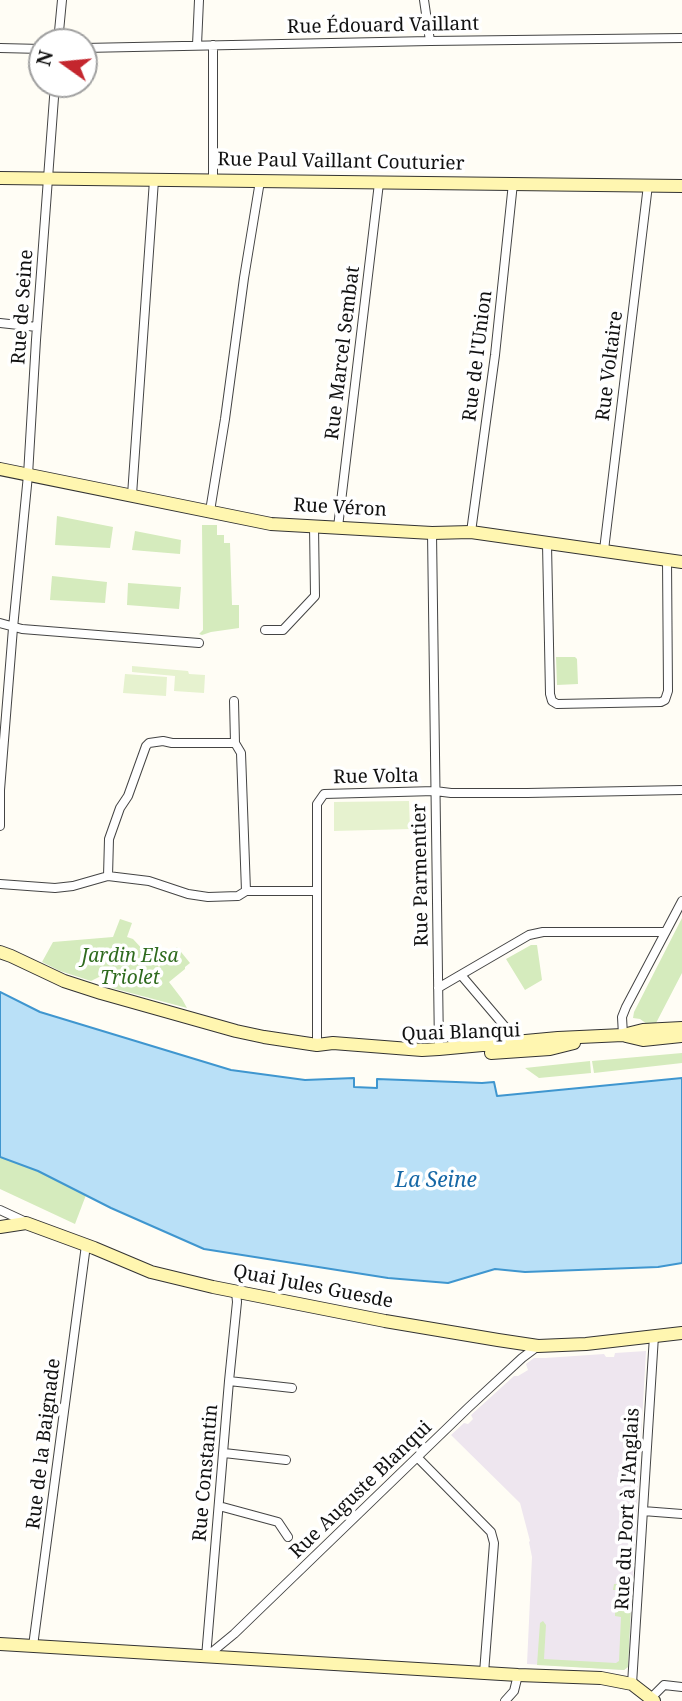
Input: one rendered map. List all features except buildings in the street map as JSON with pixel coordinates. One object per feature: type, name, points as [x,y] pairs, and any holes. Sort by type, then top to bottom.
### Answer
[{"type":"main road","name":"Rue Paul Vaillant Couturier","points":[[0,178],[682,186]]},
{"type":"main road","name":"Rue Véron","points":[[0,469],[271,524],[432,533],[471,532],[682,562]]},
{"type":"main road","name":"Quai Blanqui","points":[[0,954],[6,961],[62,988],[253,1041],[264,1037],[317,1045],[333,1043],[439,1049],[682,1028]]},
{"type":"main road","name":"Quai Blanqui","points":[[623,1035],[643,1040],[682,1036]]},
{"type":"main road","name":"Quai Blanqui","points":[[317,1045],[332,1052],[438,1056],[550,1049],[606,1036]]},
{"type":"main road","points":[[0,1227],[26,1223]]},
{"type":"main road","name":"Quai Jules Guesde","points":[[26,1223],[151,1272],[236,1292],[385,1321],[538,1346],[586,1345],[654,1336]]},
{"type":"main road","points":[[654,1336],[682,1333]]},
{"type":"main road","points":[[0,1644],[601,1678],[632,1684],[652,1700]]},
{"type":"street","points":[[59,28],[62,0]]},
{"type":"street","points":[[197,45],[199,0]]},
{"type":"street","points":[[424,0],[430,41]]},
{"type":"street","name":"Rue Édouard Vaillant","points":[[98,48],[682,38]]},
{"type":"street","points":[[213,45],[213,180]]},
{"type":"street","points":[[0,48],[28,49]]},
{"type":"street","name":"Rue de Seine","points":[[0,826],[0,790],[28,475],[54,98]]},
{"type":"street","points":[[132,495],[154,180]]},
{"type":"street","points":[[210,511],[260,181]]},
{"type":"street","name":"Rue Marcel Sembat","points":[[338,527],[379,183]]},
{"type":"street","name":"Rue de l'Union","points":[[471,532],[495,355],[513,183]]},
{"type":"street","name":"Rue Voltaire","points":[[604,551],[648,186]]},
{"type":"street","points":[[0,323],[37,327]]},
{"type":"street","points":[[265,630],[284,630],[315,596],[314,526]]},
{"type":"street","name":"Rue Parmentier","points":[[432,533],[439,1049]]},
{"type":"street","points":[[547,544],[550,694],[552,701],[557,704],[665,700],[668,695],[667,560]]},
{"type":"street","points":[[0,624],[13,628],[200,643]]},
{"type":"street","points":[[234,701],[235,743],[241,752],[246,891]]},
{"type":"street","points":[[108,876],[109,839],[146,746],[163,741],[235,743]]},
{"type":"street","name":"Rue Volta","points":[[317,1045],[317,804],[324,794],[682,790]]},
{"type":"street","points":[[0,884],[55,888],[108,876],[149,881],[188,894],[208,897],[239,896],[246,891],[317,891]]},
{"type":"street","points":[[623,1035],[622,1017],[626,1007],[681,906]]},
{"type":"street","points":[[438,989],[529,934],[666,932]]},
{"type":"street","points":[[461,975],[517,1042]]},
{"type":"street","points":[[0,1210],[26,1223]]},
{"type":"street","name":"Rue de la Baignade","points":[[33,1646],[86,1245]]},
{"type":"street","name":"Rue Constantin","points":[[206,1657],[236,1292]]},
{"type":"street","name":"Rue du Port à l'Anglais","points":[[632,1684],[654,1336]]},
{"type":"street","name":"Rue Auguste Blanqui","points":[[206,1657],[234,1634],[538,1346]]},
{"type":"street","points":[[229,1381],[292,1388]]},
{"type":"street","points":[[224,1453],[286,1460]]},
{"type":"street","points":[[418,1458],[491,1532],[494,1543],[484,1673]]},
{"type":"street","points":[[219,1506],[278,1522],[288,1537]]},
{"type":"street","points":[[643,1511],[682,1514]]},
{"type":"street","points":[[505,1701],[514,1691],[518,1675]]},
{"type":"street","points":[[652,1700],[664,1685],[682,1687]]},
{"type":"shaded area","points":[[646,1351],[628,1667],[624,1670],[527,1664],[532,1557],[520,1503],[451,1435],[464,1423],[468,1424],[473,1419],[471,1415],[514,1376],[528,1370],[526,1364],[534,1358],[604,1354],[606,1357],[614,1357],[615,1353]]},
{"type":"green space","points":[[57,516],[113,527],[110,548],[55,545]]},
{"type":"green space","points":[[202,525],[217,525],[217,535],[224,535],[224,543],[230,543],[232,605],[239,605],[239,628],[202,635],[199,634],[203,630]]},
{"type":"green space","points":[[135,531],[181,540],[180,554],[132,550]]},
{"type":"green space","points":[[52,576],[107,582],[105,603],[50,600]]},
{"type":"green space","points":[[128,583],[181,587],[179,609],[127,605]]},
{"type":"green space","points":[[556,657],[577,659],[578,684],[557,685]]},
{"type":"green space","points":[[132,666],[205,675],[204,693],[174,691],[175,676],[132,672]]},
{"type":"green space","points":[[125,674],[167,677],[166,696],[123,693]]},
{"type":"green space","points":[[409,801],[410,829],[334,831],[334,802]]},
{"type":"green space","points":[[682,918],[682,973],[655,1025],[647,1024],[633,1018],[634,1012]]},
{"type":"green space","name":"Jardin Elsa Triolet","points":[[120,919],[132,923],[127,937],[133,939],[159,967],[177,947],[190,963],[169,982],[187,1008],[112,988],[108,977],[101,976],[91,981],[42,962],[53,942],[113,937]]},
{"type":"green space","points":[[531,945],[537,945],[542,980],[525,990],[506,959]]},
{"type":"green space","points":[[682,1053],[682,1063],[594,1073],[592,1061]]},
{"type":"green space","points":[[590,1061],[591,1073],[539,1078],[525,1068]]},
{"type":"green space","points":[[0,1157],[38,1171],[86,1195],[75,1224],[0,1189]]},
{"type":"green space","points":[[614,1584],[632,1585],[628,1667],[624,1670],[537,1665],[540,1623],[543,1621],[546,1625],[544,1659],[619,1661],[621,1617],[615,1616],[615,1612],[619,1611],[620,1590],[613,1590]]},
{"type":"water","name":"La Seine","points":[[0,992],[40,1012],[231,1070],[305,1080],[354,1078],[354,1087],[377,1088],[377,1079],[494,1082],[497,1096],[682,1078],[682,1263],[658,1267],[525,1272],[495,1269],[448,1283],[388,1278],[204,1249],[111,1208],[38,1171],[0,1157]]}]
